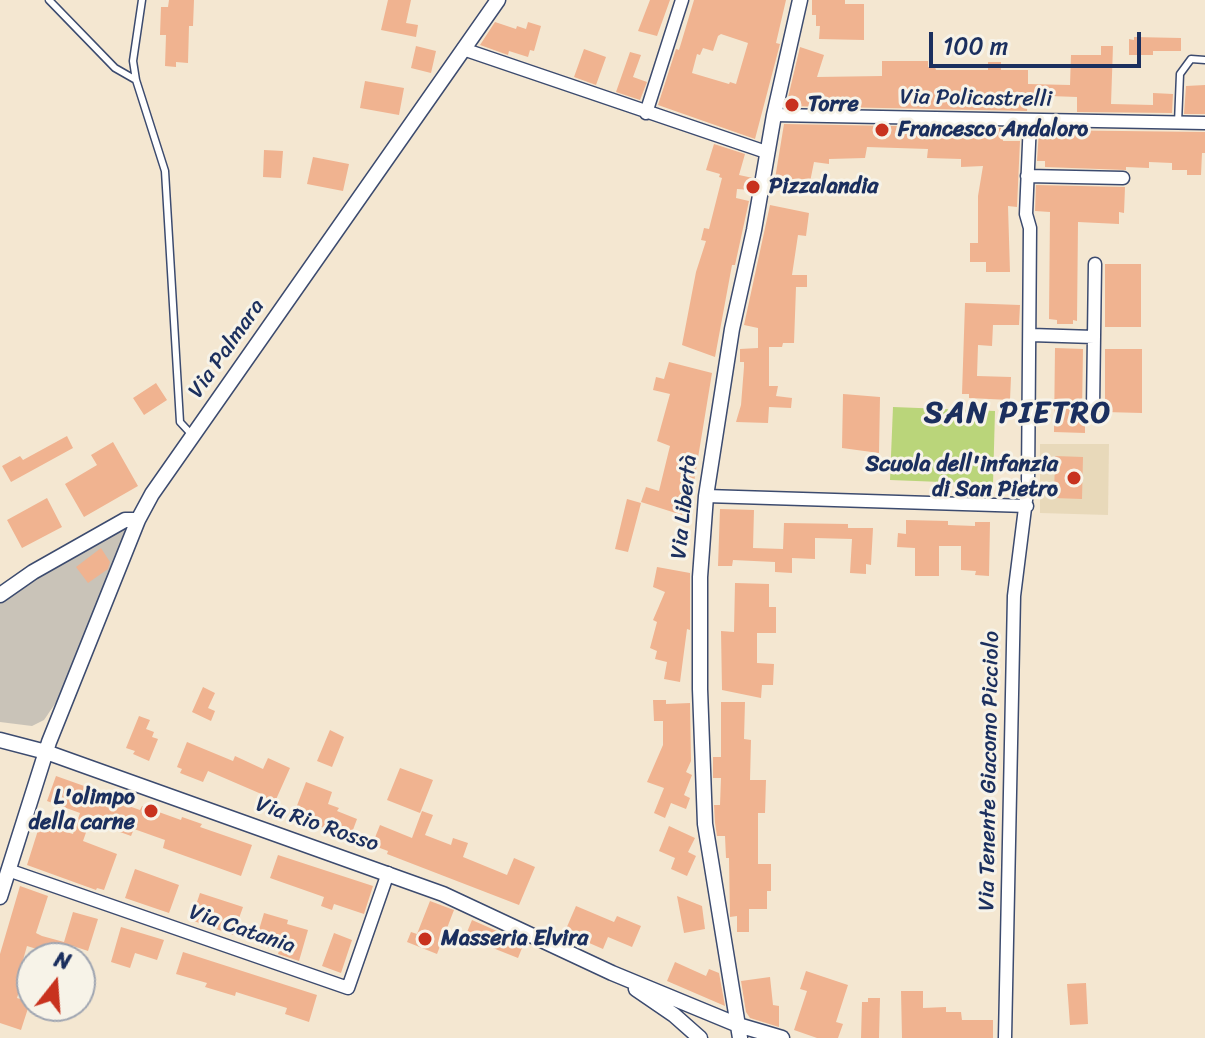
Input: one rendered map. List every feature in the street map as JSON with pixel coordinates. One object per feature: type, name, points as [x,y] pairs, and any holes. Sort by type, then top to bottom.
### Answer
[{"type":"street","name":"Via Palmara","points":[[0,897],[46,752],[138,520],[152,494],[498,0]]},
{"type":"street","points":[[646,113],[682,0]]},
{"type":"street","name":"Via Libertà","points":[[739,1031],[705,824],[700,577],[706,496],[732,329],[754,230],[766,152],[800,0]]},
{"type":"street","points":[[463,49],[766,152]]},
{"type":"street","name":"Via Policastrelli","points":[[774,115],[1205,123]]},
{"type":"street","name":"Via Tenente Giacomo Picciolo","points":[[1005,1038],[1014,596],[1027,506],[1031,335],[1030,228],[1026,214],[1030,121]]},
{"type":"street","points":[[1027,176],[1123,178]]},
{"type":"street","points":[[1093,408],[1095,264]]},
{"type":"street","points":[[1031,335],[1094,337]]},
{"type":"street","points":[[706,496],[1027,506]]},
{"type":"street","points":[[0,595],[33,572],[125,520],[138,520]]},
{"type":"street","name":"Via Rio Rosso","points":[[0,740],[46,752],[388,873],[497,918],[612,973]]},
{"type":"street","name":"Via Catania","points":[[8,870],[348,988],[388,873]]},
{"type":"street","points":[[612,973],[739,1031],[782,1038]]},
{"type":"street","points":[[612,973],[674,1015],[700,1038]]},
{"type":"lane","points":[[49,0],[115,68],[136,80]]},
{"type":"lane","points":[[142,0],[133,61],[136,80],[165,171],[180,422],[193,436]]},
{"type":"lane","points":[[1178,123],[1180,74],[1191,59],[1205,60]]},
{"type":"shaded area","name":"Scuola dell'infanzia di San Pietro","points":[[1040,444],[1109,444],[1108,515],[1040,513]]},
{"type":"shaded area","points":[[122,529],[126,531],[59,698],[44,720],[32,726],[0,722],[0,602],[38,576]]},
{"type":"green space","points":[[893,407],[995,411],[993,484],[890,480]]},
{"type":"building","points":[[169,0],[194,0],[193,26],[189,26],[188,63],[176,62],[176,67],[165,66],[166,35],[160,35],[161,7],[168,7]]},
{"type":"building","points":[[388,0],[411,0],[406,23],[418,25],[416,37],[381,30]]},
{"type":"building","points":[[650,0],[670,0],[657,36],[638,31]]},
{"type":"building","points":[[694,0],[786,0],[776,43],[780,44],[755,139],[658,105],[676,49],[679,50]],"holes":[[[721,34],[748,43],[736,84],[692,73],[697,54],[700,55],[703,48],[713,51]]]},
{"type":"building","points":[[812,0],[845,0],[845,4],[864,4],[864,40],[819,39],[820,26],[816,26],[816,15],[812,15]]},
{"type":"building","points":[[495,22],[516,29],[517,26],[526,29],[528,22],[541,26],[534,51],[530,50],[528,57],[509,51],[508,55],[480,45]]},
{"type":"building","points":[[1134,37],[1181,38],[1181,51],[1129,55],[1129,39],[1134,40]]},
{"type":"building","points":[[416,46],[436,51],[431,73],[411,68]]},
{"type":"building","points":[[1101,46],[1113,46],[1111,104],[1153,105],[1153,93],[1173,94],[1172,113],[1077,112],[1077,97],[1050,96],[1028,96],[1027,111],[786,106],[800,47],[824,55],[817,77],[882,76],[882,61],[928,61],[928,67],[935,67],[936,70],[988,70],[988,62],[1001,62],[1001,70],[1028,70],[1028,84],[1070,85],[1071,55],[1101,55]]},
{"type":"building","points":[[584,49],[606,57],[596,85],[574,77]]},
{"type":"building","points":[[630,52],[641,55],[633,77],[647,82],[640,100],[616,92]]},
{"type":"building","points":[[365,81],[404,88],[399,115],[360,108]]},
{"type":"building","points":[[1205,85],[1205,114],[1184,114],[1186,86]]},
{"type":"building","points":[[784,124],[1004,128],[1003,141],[1020,141],[1017,207],[1008,206],[1010,272],[986,272],[986,262],[970,262],[970,243],[978,243],[978,196],[983,166],[961,167],[961,159],[927,158],[928,149],[867,147],[865,158],[829,159],[829,164],[814,162],[808,192],[773,191]]},
{"type":"building","points":[[1039,130],[1205,132],[1201,175],[1187,175],[1187,170],[1172,170],[1172,163],[1149,162],[1149,168],[1126,167],[1126,170],[1045,167],[1045,161],[1037,161]]},
{"type":"building","points":[[714,144],[745,154],[739,175],[753,178],[751,190],[737,189],[736,198],[749,201],[735,265],[732,265],[715,357],[682,345],[696,272],[706,241],[701,240],[704,228],[709,229],[722,178],[720,174],[706,170]]},
{"type":"building","points":[[264,150],[283,151],[281,178],[263,177]]},
{"type":"building","points":[[313,157],[349,164],[343,191],[307,184]]},
{"type":"building","points":[[1036,185],[1125,187],[1124,213],[1119,212],[1119,224],[1078,222],[1077,321],[1073,320],[1073,324],[1057,324],[1057,320],[1049,319],[1050,212],[1035,211]]},
{"type":"building","points":[[770,205],[809,213],[806,236],[798,235],[792,275],[807,275],[807,287],[796,287],[794,343],[769,347],[769,386],[778,386],[776,396],[792,398],[791,408],[769,407],[768,423],[736,422],[741,405],[744,367],[744,362],[740,362],[740,349],[758,348],[758,328],[744,325]]},
{"type":"building","points":[[1105,264],[1141,264],[1141,327],[1105,327]]},
{"type":"building","points":[[965,303],[1020,305],[1019,325],[993,325],[992,346],[978,345],[977,376],[1011,377],[1010,400],[969,398],[969,394],[962,394]]},
{"type":"building","points":[[1055,348],[1083,349],[1082,411],[1085,412],[1085,433],[1054,432]]},
{"type":"building","points":[[1105,349],[1142,349],[1142,413],[1105,412]]},
{"type":"building","points":[[669,362],[712,373],[694,482],[691,481],[682,515],[641,502],[646,487],[659,491],[670,446],[657,441],[670,394],[653,390],[656,377],[664,379]]},
{"type":"building","points":[[156,383],[167,400],[144,415],[133,398]]},
{"type":"building","points":[[843,394],[880,397],[879,453],[842,448]]},
{"type":"building","points":[[67,436],[73,448],[11,482],[2,466],[20,456],[23,460]]},
{"type":"building","points":[[113,442],[138,486],[84,517],[65,484],[97,465],[91,455]]},
{"type":"building","points":[[1055,456],[1083,457],[1082,499],[1054,498]]},
{"type":"building","points":[[47,498],[62,527],[22,548],[7,520]]},
{"type":"building","points":[[627,499],[641,503],[628,552],[615,549]]},
{"type":"building","points":[[720,509],[754,510],[753,548],[783,549],[784,523],[848,524],[848,528],[873,528],[871,565],[866,564],[866,574],[850,573],[852,539],[815,538],[815,559],[792,558],[792,573],[775,572],[775,562],[733,560],[732,566],[718,566]]},
{"type":"building","points":[[906,520],[948,521],[948,525],[975,526],[975,522],[990,522],[989,576],[961,570],[961,546],[939,546],[939,576],[915,576],[915,548],[897,547],[898,533],[906,534]]},
{"type":"building","points":[[101,548],[110,562],[108,569],[88,583],[76,567]]},
{"type":"building","points":[[657,567],[690,573],[690,630],[687,629],[680,682],[664,679],[667,662],[655,659],[657,651],[650,648],[657,622],[653,620],[665,592],[653,587]]},
{"type":"building","points":[[735,583],[769,584],[769,607],[776,607],[776,633],[757,633],[757,663],[774,664],[773,685],[762,685],[761,698],[722,690],[721,631],[734,632]]},
{"type":"building","points":[[203,687],[215,693],[208,708],[215,711],[211,721],[192,712]]},
{"type":"building","points":[[653,700],[666,700],[666,704],[690,703],[691,761],[686,772],[692,775],[684,795],[690,798],[686,809],[671,803],[665,818],[654,813],[664,788],[647,782],[663,745],[663,721],[654,721]]},
{"type":"building","points":[[721,702],[745,702],[744,739],[751,740],[750,780],[766,780],[765,813],[758,813],[758,864],[771,864],[771,891],[767,891],[767,909],[749,909],[749,932],[737,932],[737,916],[730,917],[729,858],[726,858],[725,836],[717,836],[715,823],[714,805],[720,805],[721,778],[713,778],[713,757],[721,757]]},
{"type":"building","points":[[139,716],[150,720],[146,729],[154,732],[152,737],[158,739],[149,761],[126,748]]},
{"type":"building","points":[[330,730],[344,737],[332,767],[317,761]]},
{"type":"building","points":[[187,742],[233,761],[235,756],[263,769],[268,758],[290,768],[274,804],[264,799],[266,796],[208,771],[203,782],[180,773],[182,769],[177,767]]},
{"type":"building","points":[[400,768],[433,780],[420,813],[387,800]]},
{"type":"building","points":[[56,776],[87,787],[86,791],[140,810],[142,806],[181,820],[182,817],[202,824],[200,827],[252,845],[241,876],[163,848],[165,840],[134,829],[131,836],[90,821],[83,841],[117,854],[104,890],[96,890],[27,865],[40,824],[73,834],[80,813],[47,801]]},
{"type":"building","points":[[306,782],[332,792],[328,804],[357,819],[350,838],[293,816]]},
{"type":"building","points":[[422,811],[433,815],[425,835],[451,845],[453,838],[468,843],[463,857],[507,875],[514,858],[535,867],[519,905],[387,854],[388,851],[372,845],[380,825],[412,838]]},
{"type":"building","points":[[669,826],[695,838],[688,852],[696,856],[687,876],[671,869],[675,858],[659,851]]},
{"type":"building","points":[[278,855],[373,886],[364,914],[334,904],[332,910],[321,906],[324,897],[270,878]]},
{"type":"building","points":[[135,869],[179,885],[169,913],[125,898]]},
{"type":"building","points":[[20,886],[48,896],[36,933],[64,942],[16,942],[16,1022],[24,1022],[21,1030],[0,1023],[0,954]]},
{"type":"building","points":[[200,893],[243,907],[233,935],[191,920]]},
{"type":"building","points":[[677,896],[702,906],[705,929],[684,933]]},
{"type":"building","points":[[430,901],[454,910],[437,954],[407,942],[411,932],[417,934]]},
{"type":"building","points":[[576,906],[614,922],[617,916],[641,926],[632,947],[608,937],[603,949],[566,929]]},
{"type":"building","points":[[73,912],[98,919],[91,942],[64,942]]},
{"type":"building","points":[[264,913],[308,930],[299,961],[255,943]]},
{"type":"building","points":[[472,920],[524,943],[518,958],[465,937]]},
{"type":"building","points":[[121,927],[164,940],[157,960],[135,953],[130,968],[111,962]]},
{"type":"building","points":[[334,933],[352,940],[341,973],[322,966]]},
{"type":"building","points":[[183,952],[317,995],[309,1022],[285,1014],[287,1008],[236,992],[235,996],[205,987],[207,983],[176,974]]},
{"type":"building","points":[[675,962],[706,976],[709,969],[719,973],[725,1006],[667,981]]},
{"type":"building","points":[[806,971],[848,985],[836,1022],[843,1024],[838,1038],[817,1038],[794,1030],[807,991],[800,989]]},
{"type":"building","points":[[770,977],[773,1005],[779,1006],[779,1027],[750,1018],[746,1012],[741,981]]},
{"type":"building","points":[[1086,983],[1088,1024],[1070,1025],[1067,984]]},
{"type":"building","points":[[901,991],[923,991],[923,1008],[946,1007],[946,1012],[961,1012],[962,1020],[993,1020],[993,1038],[902,1038]]},
{"type":"building","points":[[868,998],[880,998],[879,1038],[861,1038],[862,1002],[868,1002]]},
{"type":"place","name":"Torre","points":[[792,105]]},
{"type":"place","name":"Francesco Andaloro","points":[[882,130]]},
{"type":"place","name":"Pizzalandia","points":[[753,187]]},
{"type":"place","name":"Scuola dell'infanzia di San Pietro","points":[[1074,478]]},
{"type":"place","name":"L'olimpo della carne","points":[[151,811]]},
{"type":"place","name":"Masseria Elvira","points":[[425,939]]},
{"type":"district","name":"SAN PIETRO","points":[[1018,414]]}]
